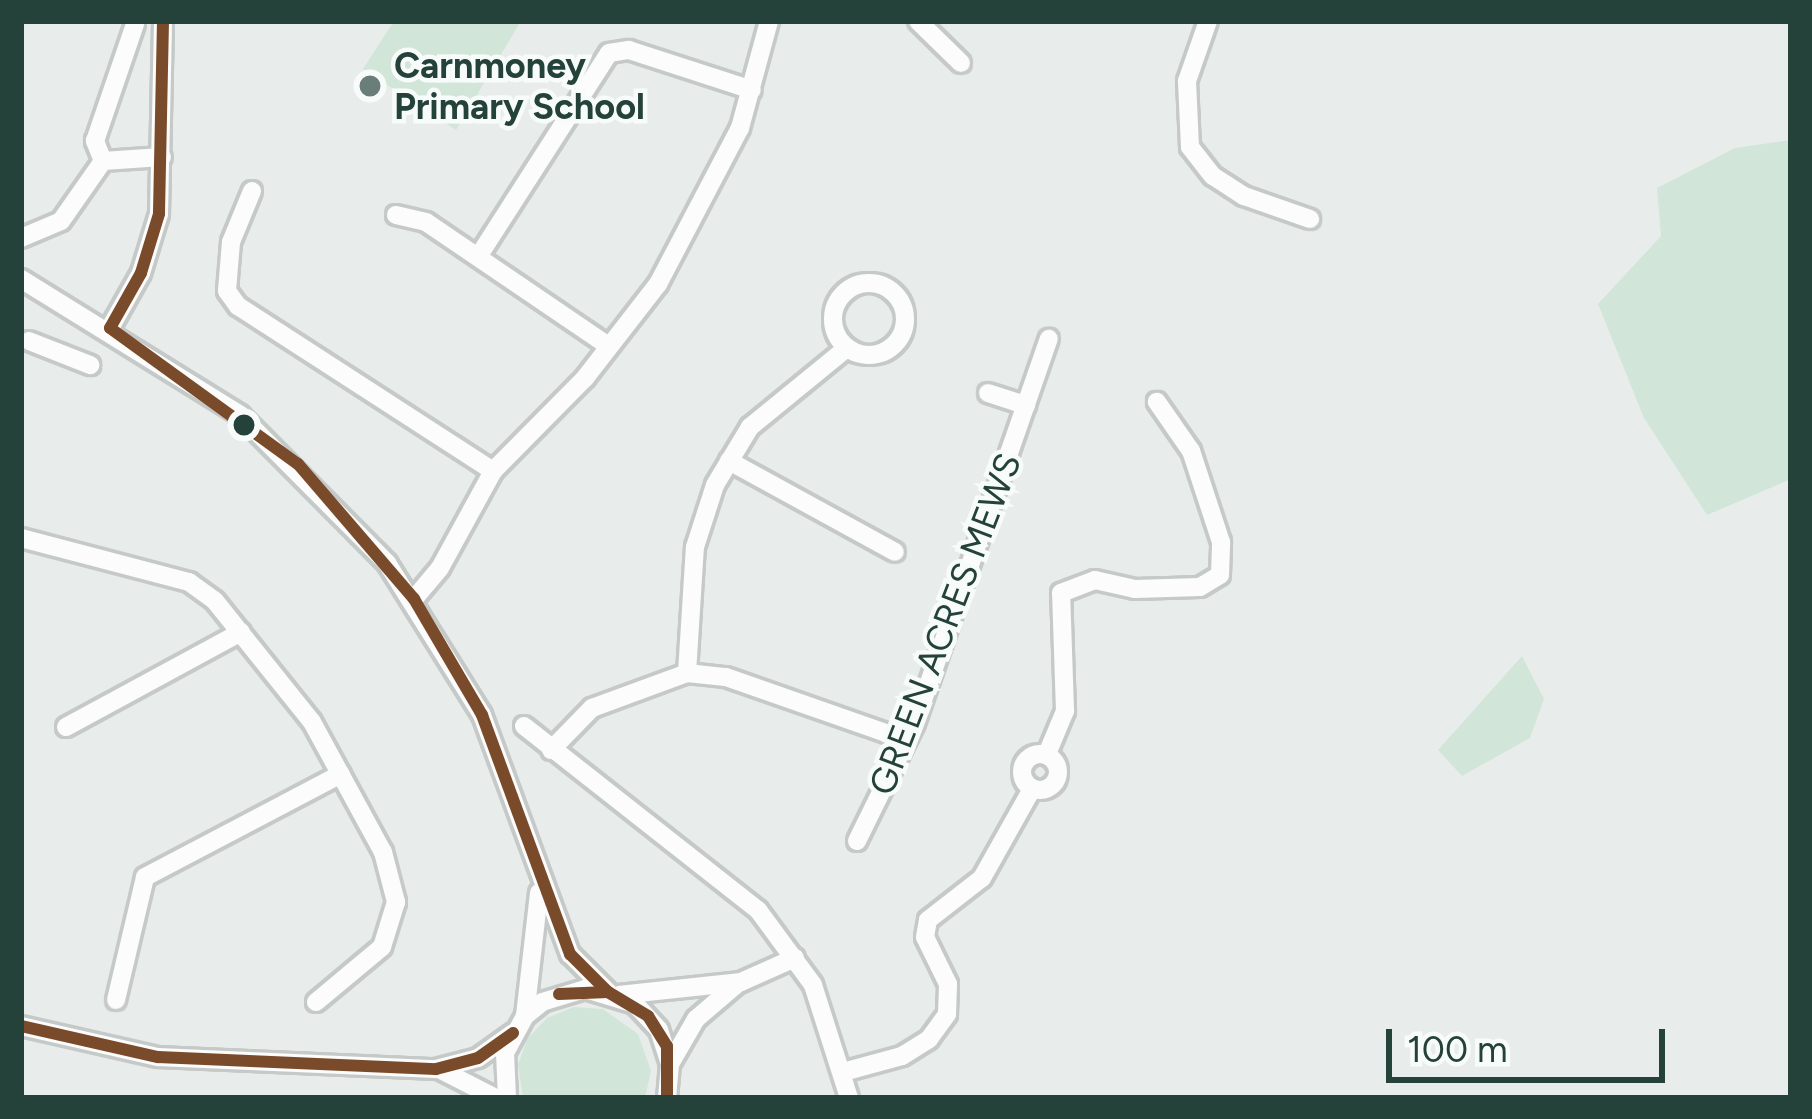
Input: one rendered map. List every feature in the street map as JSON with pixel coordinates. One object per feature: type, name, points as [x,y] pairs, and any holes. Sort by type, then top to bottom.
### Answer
[{"type":"street","points":[[110,328],[152,243],[162,157],[163,21]]},
{"type":"street","points":[[414,599],[440,568],[493,471],[585,378],[658,284],[713,188],[752,90],[769,21]]},
{"type":"street","points":[[918,21],[962,63]]},
{"type":"street","points":[[1208,21],[1186,94],[1190,146],[1200,164],[1244,196],[1310,219]]},
{"type":"street","points":[[21,238],[61,221],[104,161],[99,126],[135,25]]},
{"type":"street","points":[[478,257],[609,53],[629,50],[752,90]]},
{"type":"street","points":[[104,161],[162,157]]},
{"type":"street","points":[[252,191],[231,242],[227,291],[238,306],[493,471]]},
{"type":"street","points":[[396,215],[426,222],[607,345]]},
{"type":"street","points":[[21,279],[110,328],[240,415],[298,464],[414,599],[482,715],[570,954],[613,993],[648,1016],[671,1070]]},
{"type":"street","points":[[687,673],[694,547],[729,461],[751,427],[847,348],[880,354],[899,340],[903,306],[888,288],[864,284],[843,294],[834,328],[847,348]]},
{"type":"street","points":[[21,363],[31,336],[90,365]]},
{"type":"street","name":"GREEN ACRES MEWS","points":[[857,841],[906,740],[1049,339]]},
{"type":"street","name":"GREEN ACRES MEWS","points":[[988,393],[1026,405]]},
{"type":"street","points":[[843,1072],[902,1056],[929,1039],[947,1014],[948,984],[925,938],[928,920],[982,878],[1032,789],[1057,778],[1046,754],[1065,711],[1061,593],[1095,580],[1135,589],[1199,586],[1220,575],[1221,542],[1191,451],[1157,403]]},
{"type":"street","points":[[729,461],[895,552]]},
{"type":"street","points":[[21,538],[189,583],[241,632],[312,722],[383,852],[396,902],[382,947],[316,1002]]},
{"type":"street","points":[[66,727],[241,632]]},
{"type":"street","points":[[550,750],[592,708],[687,673],[726,676],[906,740]]},
{"type":"street","points":[[524,726],[758,910],[813,985],[849,1098]]},
{"type":"street","points":[[116,1000],[145,877],[340,774]]},
{"type":"street","points":[[525,1016],[539,936],[539,871]]},
{"type":"street","points":[[669,1098],[671,1070],[696,1019],[741,982],[795,958]]},
{"type":"street","points":[[21,1026],[158,1057],[436,1069],[478,1058],[513,1033],[525,1016],[563,993],[741,982]]},
{"type":"street","points":[[507,1098],[503,1074],[513,1033]]},
{"type":"street","points":[[436,1069],[496,1098]]},
{"type":"green space","points":[[394,21],[521,21],[456,130],[363,69]]},
{"type":"green space","points":[[1791,140],[1791,479],[1707,515],[1644,418],[1598,304],[1661,236],[1657,188],[1735,148]]},
{"type":"green space","points":[[1522,656],[1544,699],[1530,738],[1462,776],[1438,750]]},
{"type":"green space","points":[[574,1007],[603,1009],[638,1034],[651,1071],[645,1098],[523,1098],[518,1065],[527,1039],[547,1018]]},
{"type":"transit line","points":[[163,21],[159,214],[141,273],[110,328],[298,464],[414,599],[482,715],[570,954],[608,992]]},
{"type":"transit line","points":[[559,994],[608,992],[648,1016],[667,1046],[667,1098]]},
{"type":"transit line","points":[[21,1026],[158,1057],[436,1069],[478,1058],[513,1033]]},
{"type":"place","name":"Carnmoney Primary School","points":[[370,86]]}]
